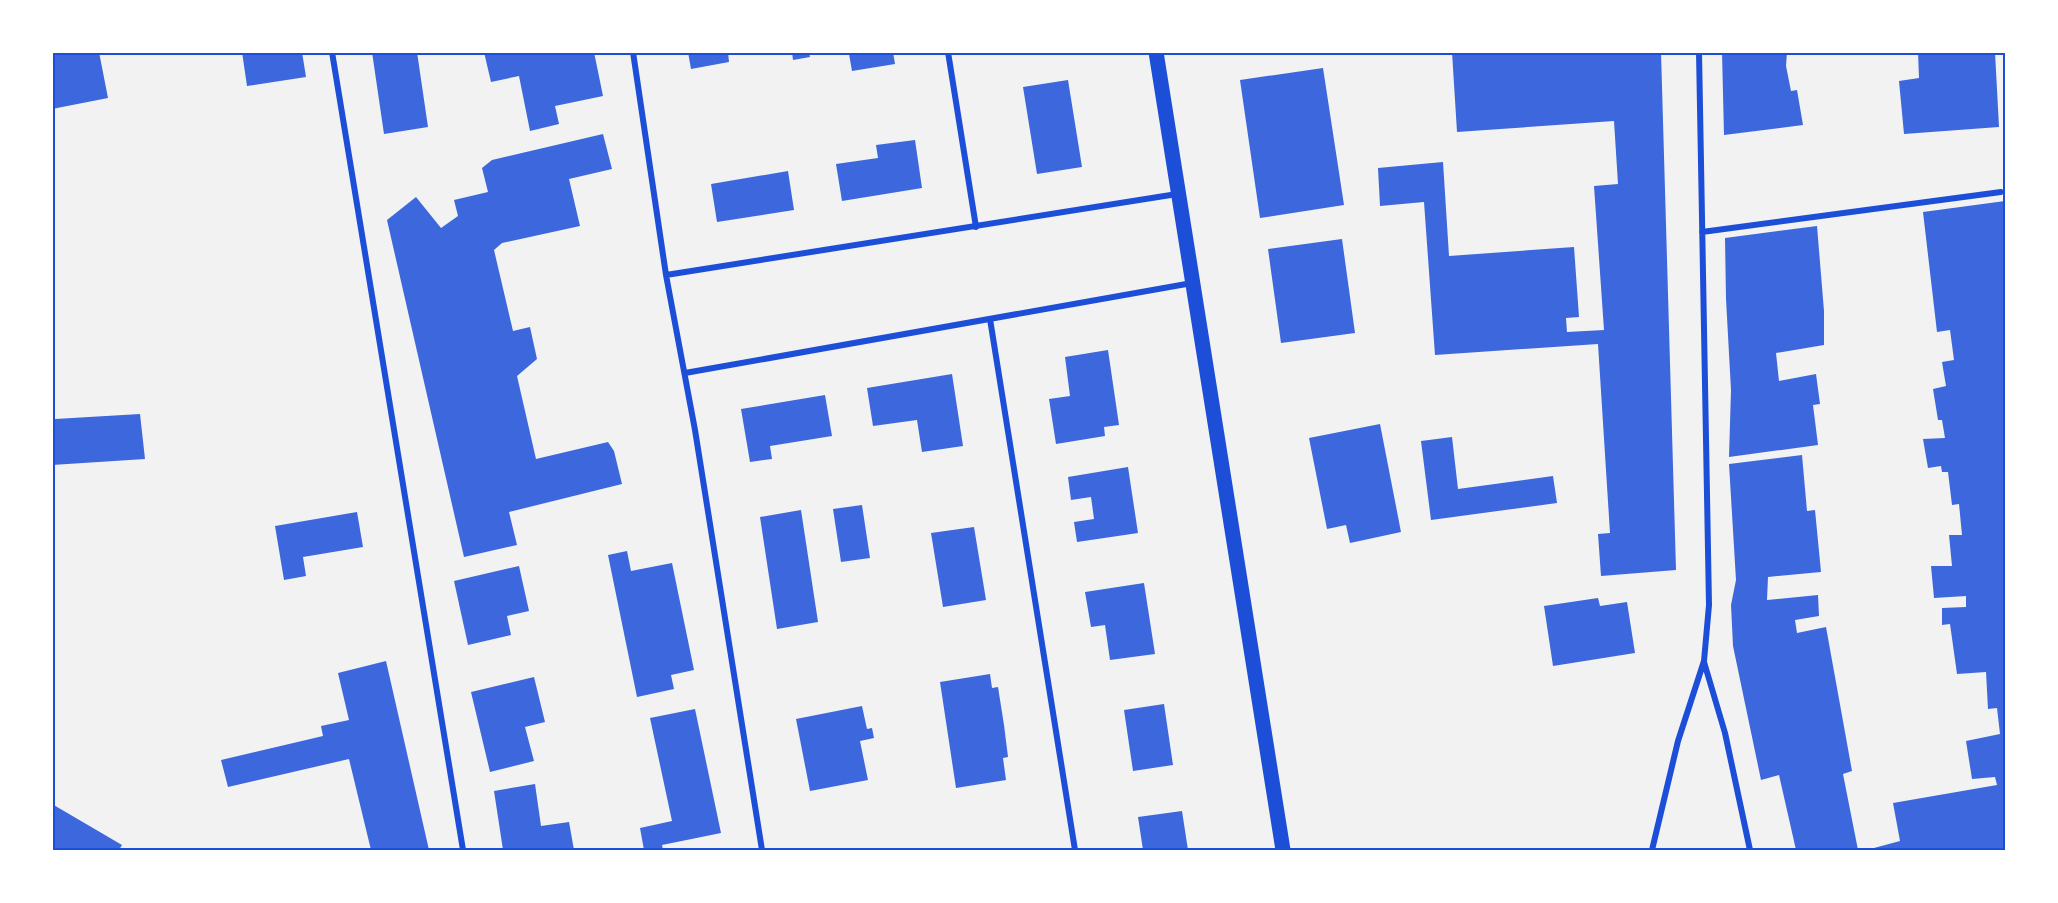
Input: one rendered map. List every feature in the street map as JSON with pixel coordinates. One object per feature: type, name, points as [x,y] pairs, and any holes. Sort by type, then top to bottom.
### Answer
[{"type":"main road","points":[[1156,52],[1283,850]]},
{"type":"street","points":[[332,52],[463,850]]},
{"type":"street","points":[[633,52],[666,274],[685,373],[762,850]]},
{"type":"street","points":[[948,52],[976,227]]},
{"type":"street","points":[[1652,850],[1678,741],[1704,661],[1709,583],[1699,52]]},
{"type":"street","points":[[1702,232],[2001,192]]},
{"type":"street","points":[[666,274],[1178,194]]},
{"type":"street","points":[[685,373],[1192,283]]},
{"type":"street","points":[[990,319],[1075,850]]},
{"type":"street","points":[[1704,661],[1725,733],[1750,850]]},
{"type":"building","points":[[52,52],[99,52],[108,98],[52,109]]},
{"type":"building","points":[[242,52],[302,52],[306,77],[247,86]]},
{"type":"building","points":[[372,52],[417,52],[428,127],[384,134]]},
{"type":"building","points":[[484,52],[594,52],[603,96],[555,106],[559,124],[530,131],[519,76],[491,82]]},
{"type":"building","points":[[688,52],[728,52],[729,62],[691,69]]},
{"type":"building","points":[[792,52],[809,52],[810,57],[793,60]]},
{"type":"building","points":[[843,52],[893,52],[895,64],[852,71],[849,54],[844,55]]},
{"type":"building","points":[[1452,52],[1661,52],[1676,570],[1601,576],[1598,534],[1610,533],[1598,344],[1435,355],[1424,202],[1380,206],[1378,168],[1443,162],[1449,256],[1574,247],[1579,317],[1566,318],[1567,332],[1604,330],[1594,186],[1618,184],[1614,121],[1457,132]]},
{"type":"building","points":[[1722,52],[1787,52],[1786,66],[1791,91],[1797,90],[1803,125],[1724,135]]},
{"type":"building","points":[[1918,52],[1995,52],[1999,127],[1904,134],[1899,81],[1919,78]]},
{"type":"building","points":[[1323,68],[1344,205],[1260,218],[1240,80]]},
{"type":"building","points":[[1068,80],[1082,167],[1037,174],[1023,87]]},
{"type":"building","points":[[603,134],[612,169],[569,179],[580,226],[502,243],[494,250],[513,331],[530,327],[537,359],[517,376],[536,459],[608,442],[614,451],[622,484],[509,512],[517,545],[464,557],[387,220],[416,197],[441,228],[458,216],[454,200],[488,192],[482,168],[492,160]]},
{"type":"building","points":[[915,140],[922,188],[842,201],[836,164],[878,158],[876,145]]},
{"type":"building","points":[[788,171],[794,210],[717,222],[711,184]]},
{"type":"building","points":[[2005,201],[2006,850],[1875,850],[1874,848],[1900,841],[1893,803],[1997,785],[1995,777],[1972,779],[1966,741],[2000,734],[1997,708],[1988,709],[1986,672],[1957,674],[1950,624],[1942,625],[1942,608],[1966,607],[1966,596],[1934,598],[1931,566],[1952,566],[1949,535],[1962,535],[1959,504],[1952,505],[1948,472],[1942,472],[1941,466],[1928,468],[1923,439],[1945,438],[1942,420],[1938,420],[1933,389],[1946,386],[1942,362],[1954,360],[1950,330],[1937,332],[1923,212]]},
{"type":"building","points":[[1817,226],[1824,311],[1824,345],[1776,353],[1779,381],[1816,374],[1820,404],[1813,405],[1818,445],[1729,457],[1731,390],[1725,238]]},
{"type":"building","points":[[1342,239],[1355,333],[1281,343],[1268,249]]},
{"type":"building","points":[[1108,350],[1119,425],[1104,427],[1105,436],[1056,444],[1049,399],[1070,396],[1065,357]]},
{"type":"building","points":[[952,374],[963,446],[922,452],[917,420],[873,426],[867,388]]},
{"type":"building","points":[[825,395],[832,436],[770,446],[772,459],[750,462],[741,409]]},
{"type":"building","points":[[52,401],[54,401],[55,419],[140,414],[145,459],[52,465]]},
{"type":"building","points":[[1380,424],[1401,532],[1350,543],[1346,525],[1327,529],[1309,438]]},
{"type":"building","points":[[1452,437],[1458,489],[1553,476],[1557,503],[1431,520],[1421,441]]},
{"type":"building","points":[[1802,455],[1807,511],[1815,510],[1821,572],[1768,577],[1767,600],[1818,595],[1819,616],[1795,620],[1797,633],[1826,627],[1852,771],[1843,774],[1858,850],[1796,850],[1779,775],[1761,780],[1733,646],[1731,605],[1736,580],[1729,464]]},
{"type":"building","points":[[1128,467],[1138,533],[1077,542],[1074,522],[1094,519],[1091,497],[1071,500],[1068,477]]},
{"type":"building","points":[[862,505],[870,558],[841,562],[833,509]]},
{"type":"building","points":[[801,510],[818,622],[777,629],[760,517]]},
{"type":"building","points":[[357,512],[363,547],[303,557],[306,576],[284,580],[275,526]]},
{"type":"building","points":[[974,527],[986,600],[943,607],[931,533]]},
{"type":"building","points":[[627,551],[631,571],[672,563],[694,670],[671,675],[674,689],[637,697],[608,555]]},
{"type":"building","points":[[519,566],[529,611],[507,616],[511,635],[468,645],[454,581]]},
{"type":"building","points":[[1144,583],[1155,654],[1110,660],[1105,625],[1091,627],[1085,592]]},
{"type":"building","points":[[1598,598],[1600,606],[1627,602],[1635,653],[1553,666],[1544,606]]},
{"type":"building","points":[[386,661],[429,850],[371,850],[349,759],[228,787],[221,760],[323,736],[321,726],[349,720],[338,673]]},
{"type":"building","points":[[990,674],[992,688],[998,687],[1004,725],[1008,757],[1003,758],[1006,780],[956,788],[940,682]]},
{"type":"building","points":[[534,677],[545,722],[525,727],[534,761],[490,772],[471,692]]},
{"type":"building","points":[[1164,704],[1173,765],[1133,771],[1124,710]]},
{"type":"building","points":[[862,706],[867,729],[872,728],[874,738],[860,741],[868,780],[810,791],[796,719]]},
{"type":"building","points":[[695,709],[721,833],[662,845],[663,850],[644,850],[640,828],[672,821],[650,718]]},
{"type":"building","points":[[535,784],[541,826],[569,822],[574,850],[503,850],[494,791]]},
{"type":"building","points":[[52,804],[122,845],[119,850],[52,850]]},
{"type":"building","points":[[1182,811],[1188,850],[1143,850],[1138,817]]}]
